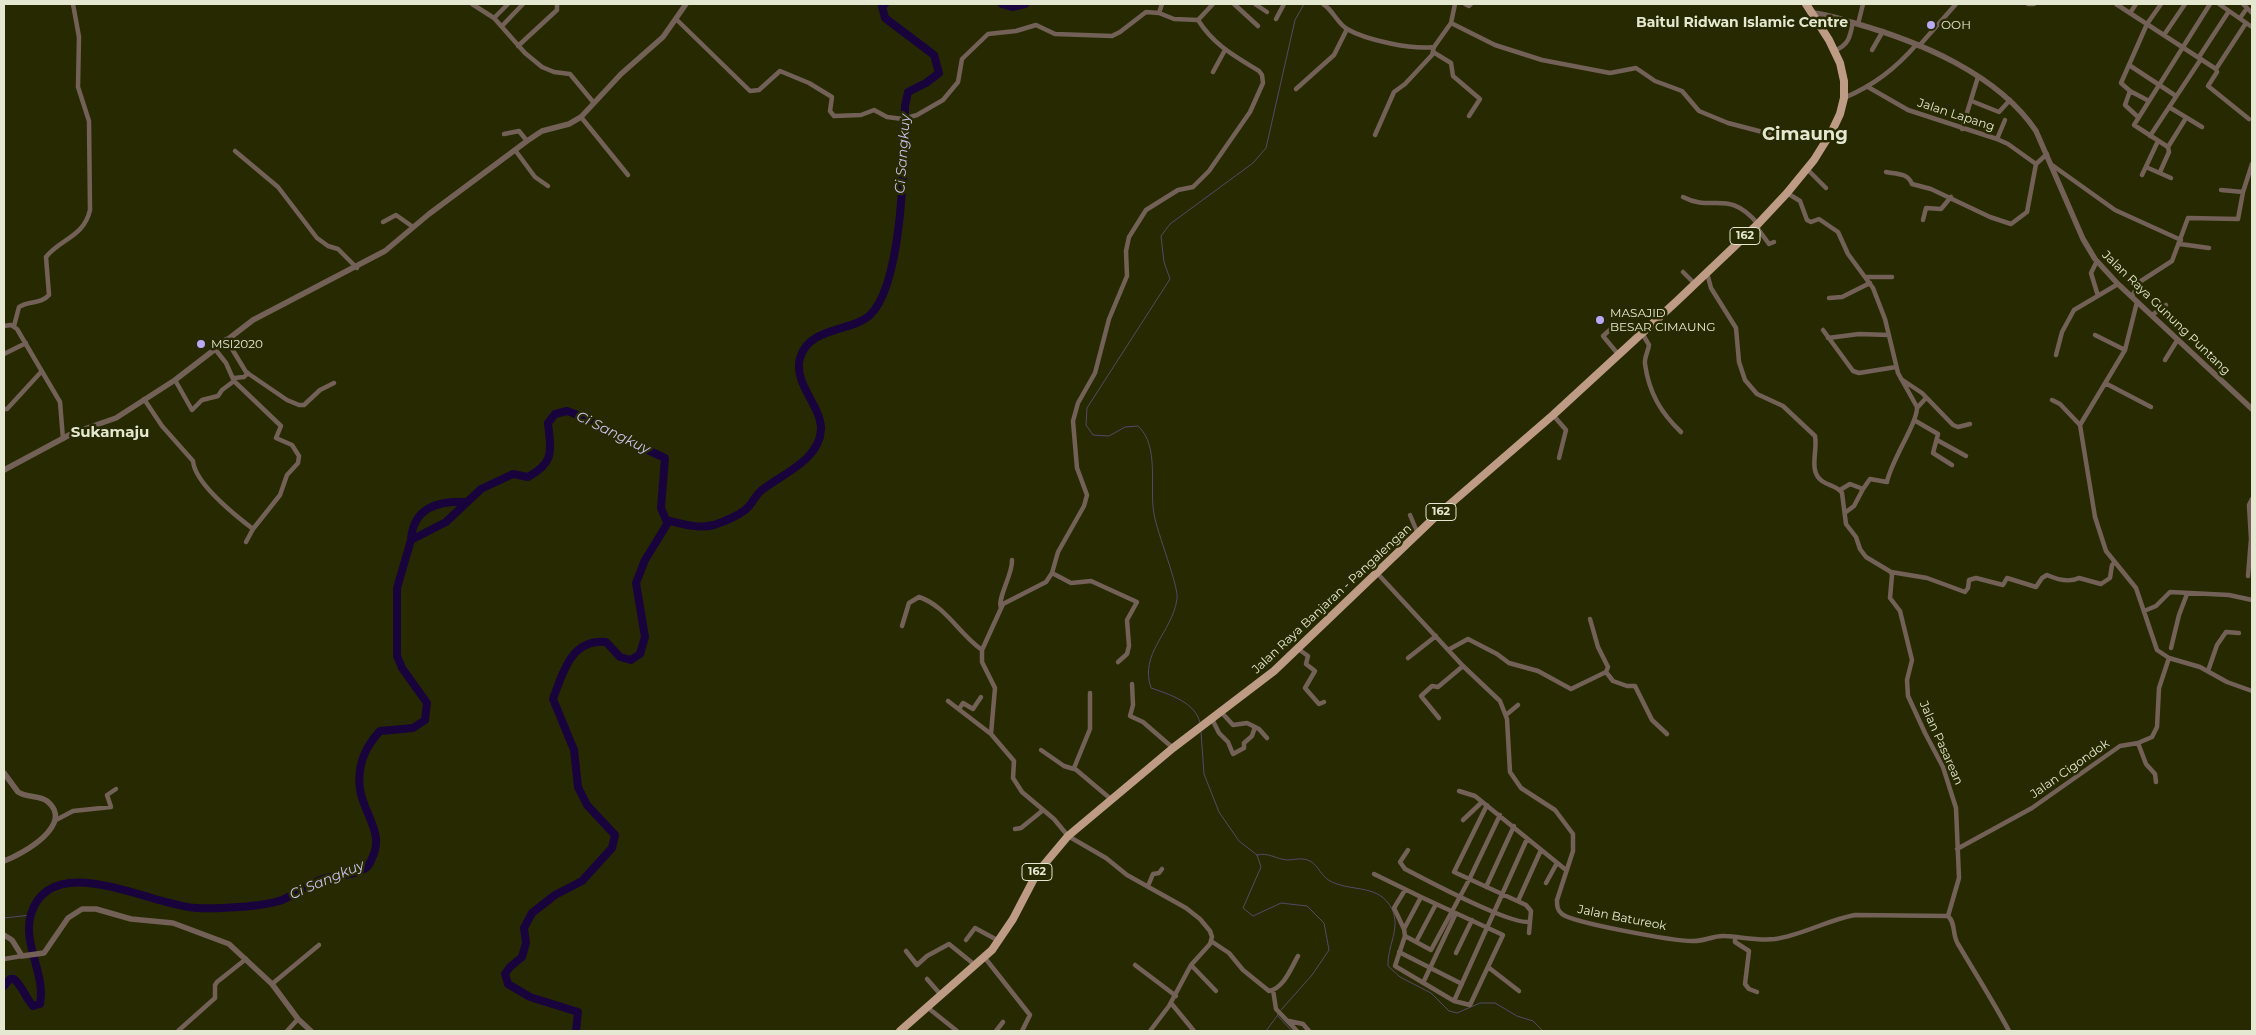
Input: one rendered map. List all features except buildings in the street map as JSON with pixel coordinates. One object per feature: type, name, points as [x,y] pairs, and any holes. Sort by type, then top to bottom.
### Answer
[{"type":"main road","name":"Jalan Raya Banjaran - Pangalengan","points":[[901,1031],[985,958],[1013,919],[1037,872],[1068,836],[1194,731],[1222,713],[1274,671],[1418,534],[1553,415],[1707,273],[1787,193],[1810,165],[1828,137],[1840,114],[1844,98],[1842,71],[1834,51],[1806,4]]},
{"type":"street","points":[[63,439],[60,402],[14,326],[18,308],[24,304],[40,303],[49,295],[46,257],[80,229],[86,221],[90,210],[89,121],[78,87],[79,36],[73,4]]},
{"type":"street","points":[[472,4],[494,18],[534,61],[554,72],[568,73],[594,103]]},
{"type":"street","points":[[494,18],[508,4]]},
{"type":"street","points":[[502,26],[523,4]]},
{"type":"street","points":[[518,46],[557,10],[557,4]]},
{"type":"street","points":[[4,470],[73,433],[109,422],[175,380],[226,339],[276,307],[357,268],[385,252],[413,227],[527,141],[542,131],[569,124],[581,117],[621,74],[663,37],[686,4]]},
{"type":"street","points":[[1159,13],[1162,4]]},
{"type":"street","points":[[676,19],[750,91],[759,90],[780,71],[829,94],[833,99],[830,111],[834,116],[861,115],[874,110],[887,117],[903,118],[917,115],[949,96],[958,82],[962,59],[988,34],[1016,31],[1036,26],[1055,34],[1112,36],[1120,32],[1143,13],[1159,13],[1174,19],[1198,20],[1213,4]]},
{"type":"street","points":[[1234,4],[1258,26]]},
{"type":"street","points":[[1255,4],[1267,12]]},
{"type":"street","points":[[1276,20],[1284,4]]},
{"type":"street","points":[[1323,4],[1331,6],[1347,29],[1381,40],[1433,50],[1451,63],[1453,76],[1480,99],[1469,116]]},
{"type":"street","points":[[1375,135],[1394,92],[1405,84],[1433,50],[1451,24],[1455,4]]},
{"type":"street","points":[[1465,4],[1469,6],[1471,4]]},
{"type":"street","points":[[1834,51],[1844,47],[1849,40],[1863,4]]},
{"type":"street","points":[[1844,98],[1868,87],[1896,67],[1956,4]]},
{"type":"street","points":[[2028,4],[2034,4]]},
{"type":"street","points":[[2116,4],[2216,69]]},
{"type":"street","points":[[2130,13],[2136,4]]},
{"type":"street","points":[[2149,101],[2130,91],[2121,83],[2147,24],[2161,4]]},
{"type":"street","points":[[2164,35],[2185,4]]},
{"type":"street","points":[[2168,147],[2135,127],[2134,123],[2210,4]]},
{"type":"street","points":[[2219,4],[2252,27]]},
{"type":"street","points":[[2243,4],[2252,13]]},
{"type":"street","points":[[2150,136],[2229,11]]},
{"type":"street","points":[[2240,18],[2245,11]]},
{"type":"street","name":"Jalan Raya Gunung Puntang","points":[[1813,13],[1883,31],[1917,45],[1978,77],[2010,100],[2025,115],[2048,154],[2083,239],[2097,261],[2118,284],[2252,408]]},
{"type":"street","points":[[990,734],[995,688],[982,662],[982,650],[1001,608],[1009,600],[1044,584],[1052,574],[1058,552],[1085,502],[1087,495],[1077,468],[1073,421],[1078,404],[1095,373],[1110,313],[1127,276],[1126,251],[1129,237],[1141,215],[1150,207],[1168,195],[1192,187],[1202,180],[1242,126],[1263,83],[1262,75],[1259,71],[1225,50],[1210,38],[1198,20]]},
{"type":"street","points":[[2246,23],[2216,69],[2217,72],[2208,85],[2249,120]]},
{"type":"street","points":[[1451,24],[1495,45],[1542,60],[1610,73],[1636,68],[1655,81],[1682,92],[1699,111],[1744,128],[1788,137],[1813,131],[1828,137]]},
{"type":"street","points":[[1296,89],[1334,55],[1347,29]]},
{"type":"street","points":[[1872,50],[1883,31]]},
{"type":"street","points":[[1213,72],[1225,50]]},
{"type":"street","points":[[2129,65],[2176,96]]},
{"type":"street","points":[[1962,130],[1978,77]]},
{"type":"street","name":"Jalan Lapang","points":[[1868,87],[1908,110],[1962,130],[1997,139],[2036,164]]},
{"type":"street","points":[[2130,91],[2124,105],[2138,116]]},
{"type":"street","points":[[1974,102],[1999,112],[2010,100]]},
{"type":"street","points":[[2169,108],[2202,128]]},
{"type":"street","points":[[581,117],[628,175]]},
{"type":"street","points":[[2160,172],[2169,152],[2168,147],[2186,118]]},
{"type":"street","points":[[1997,139],[2005,120]]},
{"type":"street","points":[[504,134],[520,131],[527,141]]},
{"type":"street","points":[[2142,176],[2158,141]]},
{"type":"street","points":[[515,150],[535,177],[548,186]]},
{"type":"street","points":[[236,151],[278,187],[321,242],[338,249],[357,268]]},
{"type":"street","points":[[1886,172],[1904,175],[1910,179],[1912,184],[1950,197],[2001,222],[2015,223],[2027,212],[2036,164],[2048,154]]},
{"type":"street","points":[[2132,296],[2141,281],[2172,261],[2188,218],[2238,219],[2243,192],[2252,164]]},
{"type":"street","points":[[1810,165],[1826,188]]},
{"type":"street","points":[[2052,165],[2115,210],[2180,242],[2209,248]]},
{"type":"street","points":[[2146,167],[2171,178]]},
{"type":"street","points":[[2221,190],[2243,192]]},
{"type":"street","points":[[1787,193],[1800,201],[1806,220],[1811,222],[1820,219],[1838,232],[1849,256],[1867,277],[1880,303],[1900,378],[1918,408]]},
{"type":"street","points":[[1682,197],[1707,203],[1730,204],[1748,212],[1769,244],[1774,242]]},
{"type":"street","points":[[1924,220],[1926,208],[1941,209],[1950,197]]},
{"type":"street","points":[[383,222],[392,216],[398,215],[413,227]]},
{"type":"street","points":[[2097,261],[2091,273],[2098,296]]},
{"type":"street","points":[[1683,272],[1694,284]]},
{"type":"street","points":[[1707,273],[1711,288],[1736,328],[1741,372],[1745,380],[1757,394],[1783,406],[1814,434],[1816,439],[1814,469],[1821,481],[1840,490],[1846,512],[1847,528],[1856,537],[1863,554],[1891,572],[1927,578],[1965,592],[1968,588],[1969,580],[1974,578],[2003,585],[2007,578],[2036,587],[2042,578],[2047,575],[2058,579],[2075,580],[2079,578],[2100,584],[2110,578],[2112,565],[2115,562]]},
{"type":"street","points":[[1867,277],[1892,277]]},
{"type":"street","points":[[1829,298],[1842,297],[1870,283]]},
{"type":"street","points":[[2056,355],[2062,332],[2072,313],[2118,284]]},
{"type":"street","points":[[2080,425],[2125,350],[2137,302]]},
{"type":"street","points":[[2152,315],[2166,305]]},
{"type":"street","points":[[4,326],[14,326]]},
{"type":"street","points":[[1613,327],[1603,336],[1618,354]]},
{"type":"street","points":[[1824,330],[1853,371],[1859,373],[1896,367]]},
{"type":"street","points":[[1642,333],[1648,345],[1645,363],[1654,399],[1665,416],[1681,432]]},
{"type":"street","points":[[1828,338],[1888,334]]},
{"type":"street","points":[[2095,334],[2125,350]]},
{"type":"street","points":[[226,339],[239,363],[248,373],[287,400],[301,406],[320,390],[334,383]]},
{"type":"street","points":[[2165,360],[2178,339]]},
{"type":"street","points":[[4,354],[26,343]]},
{"type":"street","points":[[215,349],[234,379],[281,426],[276,438],[292,445],[299,456],[298,462],[287,475],[280,495],[246,542]]},
{"type":"street","points":[[4,409],[8,409],[41,372]]},
{"type":"street","points":[[175,380],[192,410],[202,400],[218,396],[234,379],[244,377],[248,373]]},
{"type":"street","points":[[1900,378],[1926,398],[1955,426],[1970,424]]},
{"type":"street","points":[[2105,383],[2152,407]]},
{"type":"street","points":[[1846,512],[1853,507],[1870,479],[1888,481],[1888,472],[1918,408],[1926,398]]},
{"type":"street","points":[[144,399],[162,426],[193,461],[194,468],[204,484],[238,518],[254,529]]},
{"type":"street","points":[[2052,400],[2060,404],[2080,425],[2095,517],[2106,550],[2136,588],[2157,650],[2169,658],[2208,671],[2227,682],[2252,691]]},
{"type":"street","points":[[1553,415],[1566,430],[1559,458]]},
{"type":"street","points":[[1914,420],[1937,433],[1939,437],[1934,454],[1952,465]]},
{"type":"street","points":[[1937,440],[1966,456]]},
{"type":"street","points":[[1840,490],[1850,484],[1863,490]]},
{"type":"street","points":[[2248,576],[2251,539],[2249,506],[2252,499]]},
{"type":"street","points":[[1410,515],[1418,534]]},
{"type":"street","points":[[1001,608],[1000,603],[1010,577],[1012,560]]},
{"type":"street","name":"Jalan Pasarean","points":[[1891,572],[1890,598],[1900,611],[1912,660],[1907,680],[1908,696],[1950,786],[1956,808],[1956,848],[1959,878],[1948,916]]},
{"type":"street","name":"Jalan Batureok","points":[[1377,573],[1463,666],[1495,695],[1506,715],[1509,765],[1517,784],[1555,810],[1574,834],[1573,851],[1556,900],[1557,908],[1568,917],[1689,941],[1700,941],[1719,936],[1774,939],[1800,934],[1841,918],[1855,915],[1948,916]]},
{"type":"street","points":[[1052,574],[1071,583],[1091,582],[1136,602],[1128,620],[1130,646],[1125,656],[1118,662]]},
{"type":"street","points":[[2144,611],[2156,606],[2168,593],[2229,595],[2252,600]]},
{"type":"street","points":[[2171,648],[2186,594]]},
{"type":"street","points":[[902,626],[909,603],[920,597],[943,611],[962,633],[982,650]]},
{"type":"street","points":[[1448,650],[1468,639],[1497,654],[1509,663],[1538,671],[1571,689],[1606,672],[1608,667],[1598,647],[1590,619]]},
{"type":"street","points":[[2208,671],[2217,645],[2226,632],[2240,633]]},
{"type":"street","points":[[1408,658],[1436,636]]},
{"type":"street","points":[[1297,648],[1307,654],[1309,658],[1306,664],[1315,671],[1305,688],[1319,704],[1324,702]]},
{"type":"street","name":"Jalan Cigondok","points":[[1956,848],[2032,808],[2120,746],[2138,743],[2154,734],[2159,688],[2169,658]]},
{"type":"street","points":[[1439,718],[1421,696],[1432,686],[1438,687],[1463,666]]},
{"type":"street","points":[[1606,672],[1613,681],[1626,686],[1635,686],[1652,720],[1667,734]]},
{"type":"street","points":[[1132,684],[1133,705],[1130,716],[1144,722],[1174,748]]},
{"type":"street","points":[[1074,769],[1090,729],[1090,693]]},
{"type":"street","points":[[959,709],[962,703],[973,709],[981,697]]},
{"type":"street","points":[[948,701],[990,734],[1014,761],[1013,778],[1022,792],[1042,811],[1054,819],[1068,836],[1200,919],[1210,931],[1212,941],[1229,954],[1242,970],[1260,986],[1269,991],[1273,990],[1286,978],[1298,956]]},
{"type":"street","points":[[1506,715],[1518,705]]},
{"type":"street","points":[[1222,713],[1233,725],[1247,723],[1267,738]]},
{"type":"street","points":[[1212,719],[1219,733],[1228,742],[1233,754],[1244,748],[1244,743],[1252,736],[1254,727]]},
{"type":"street","points":[[2138,743],[2146,764],[2155,774],[2156,782]]},
{"type":"street","points":[[1041,750],[1064,766],[1074,769],[1112,800]]},
{"type":"street","points":[[4,773],[18,792],[41,798],[48,802],[55,811],[56,820]]},
{"type":"street","points":[[4,861],[17,856],[37,843],[56,820],[73,811],[111,807],[107,795],[116,789]]},
{"type":"street","points":[[1459,791],[1470,793],[1484,803],[1566,870]]},
{"type":"street","points":[[1463,820],[1484,803]]},
{"type":"street","points":[[1484,803],[1454,872],[1518,901],[1531,911],[1529,933]]},
{"type":"street","points":[[1015,829],[1021,828],[1042,811]]},
{"type":"street","points":[[1423,983],[1460,897],[1500,815]]},
{"type":"street","points":[[1486,887],[1514,826]]},
{"type":"street","points":[[1454,1002],[1527,839]]},
{"type":"street","points":[[1408,850],[1400,862],[1402,867],[1460,897],[1495,912],[1523,922],[1530,920]]},
{"type":"street","points":[[1518,901],[1541,850]]},
{"type":"street","points":[[1546,883],[1556,863]]},
{"type":"street","points":[[1148,886],[1153,874],[1159,873],[1162,869]]},
{"type":"street","points":[[1374,874],[1503,935],[1472,1003],[1468,1006],[1454,1002],[1397,969],[1395,963],[1405,936],[1404,928],[1394,908],[1405,890]]},
{"type":"street","points":[[1404,928],[1421,897]]},
{"type":"street","points":[[1416,942],[1436,904]]},
{"type":"street","points":[[4,959],[39,954],[47,949],[71,914],[78,910],[90,908],[131,919],[172,923],[226,942],[272,984],[298,1019],[311,1031]]},
{"type":"street","points":[[1405,936],[1431,950],[1455,912]]},
{"type":"street","points":[[1948,916],[1954,924],[1956,940],[1989,993],[2009,1031]]},
{"type":"street","points":[[1456,954],[1472,920]]},
{"type":"street","points":[[966,940],[975,928],[999,941]]},
{"type":"street","points":[[4,934],[12,940],[24,956]]},
{"type":"street","points":[[1735,938],[1735,942],[1750,951],[1745,984],[1750,990],[1757,992]]},
{"type":"street","points":[[1150,1031],[1176,996],[1191,965],[1212,941]]},
{"type":"street","points":[[906,951],[917,965],[927,956],[949,944],[976,966]]},
{"type":"street","points":[[272,984],[319,945]]},
{"type":"street","points":[[1399,952],[1462,984]]},
{"type":"street","points":[[985,958],[1030,1015],[1022,1031]]},
{"type":"street","points":[[178,1031],[215,998],[215,985],[217,982],[246,959]]},
{"type":"street","points":[[1135,965],[1176,996]]},
{"type":"street","points":[[1191,965],[1216,991]]},
{"type":"street","points":[[1488,966],[1519,991]]},
{"type":"street","points":[[926,979],[941,996]]},
{"type":"street","points":[[1273,990],[1276,1010],[1296,1031]]},
{"type":"street","points":[[1171,1003],[1194,1031]]},
{"type":"street","points":[[927,1007],[957,1031]]},
{"type":"street","points":[[287,1031],[298,1019]]},
{"type":"street","points":[[1288,1021],[1303,1024],[1309,1031]]},
{"type":"street","points":[[996,1031],[1003,1022]]},
{"type":"waterway","name":"Ci Sangkuy","points":[[4,986],[10,979],[14,979],[33,1006],[40,1004],[40,982],[31,948],[29,925],[31,914],[42,895],[59,885],[81,883],[105,885],[177,905],[196,908],[227,908],[252,906],[282,900],[323,879],[351,874],[367,867],[371,862],[376,840],[360,789],[359,781],[363,758],[370,744],[380,731],[413,728],[425,720],[427,703],[402,668],[397,656],[397,588],[411,540],[446,522],[481,489],[513,474],[528,477],[537,472],[547,461],[549,455],[548,423],[555,414],[567,411],[586,418],[617,436],[665,458],[661,508],[666,520],[690,526],[714,525],[726,521],[747,508],[762,490],[807,458],[819,440],[821,429],[817,411],[800,377],[800,358],[805,348],[812,341],[821,335],[861,321],[869,316],[881,300],[896,248],[904,154],[905,106],[908,92],[926,83],[939,73],[934,55],[885,18],[882,6],[885,4]]},
{"type":"waterway","name":"Ci Sangkuy","points":[[1002,4],[1012,7],[1025,4]]},
{"type":"waterway","points":[[1200,723],[1193,710],[1187,704],[1173,696],[1151,688],[1148,676],[1149,664],[1153,653],[1174,611],[1177,599],[1175,583],[1154,514],[1149,445],[1145,434],[1138,426],[1125,427],[1109,436],[1093,435],[1086,425],[1087,408],[1170,279],[1164,262],[1161,236],[1170,224],[1253,163],[1266,148],[1295,20],[1304,4]]},
{"type":"waterway","points":[[411,540],[417,520],[429,508],[446,503],[467,502]]},
{"type":"waterway","points":[[576,1031],[578,1012],[530,997],[508,984],[505,974],[522,957],[526,943],[524,928],[532,913],[555,895],[582,881],[612,848],[615,835],[587,805],[578,787],[574,750],[553,699],[570,659],[584,646],[594,642],[606,642],[620,657],[631,660],[640,654],[645,637],[636,583],[645,560],[669,521]]},
{"type":"waterway","points":[[1201,732],[1204,774],[1219,812],[1239,841],[1257,855],[1261,867],[1243,908],[1253,916],[1281,903],[1307,906],[1324,923],[1329,950],[1312,975],[1281,1010]]},
{"type":"waterway","points":[[1257,855],[1265,854],[1287,860],[1301,859],[1310,861],[1332,882],[1373,892],[1387,901],[1392,909],[1395,924],[1388,966],[1400,977],[1431,993],[1449,1011],[1457,1013],[1480,1003],[1495,1003],[1517,1016],[1533,1021],[1543,1031]]},
{"type":"waterway","points":[[4,918],[31,915]]},
{"type":"waterway","points":[[1279,1013],[1277,1015],[1292,1031]]},
{"type":"waterway","points":[[1266,1031],[1277,1016]]},
{"type":"place","name":"OOH","points":[[1931,25]]},
{"type":"place","name":"MASAJID BESAR CIMAUNG","points":[[1600,320]]},
{"type":"place","name":"MSI2020","points":[[201,344]]},
{"type":"district","name":"Baitul Ridwan Islamic Centre","points":[[1742,23]]},
{"type":"district","name":"Cimaung","points":[[1805,135]]},
{"type":"district","name":"Sukamaju","points":[[110,433]]}]
